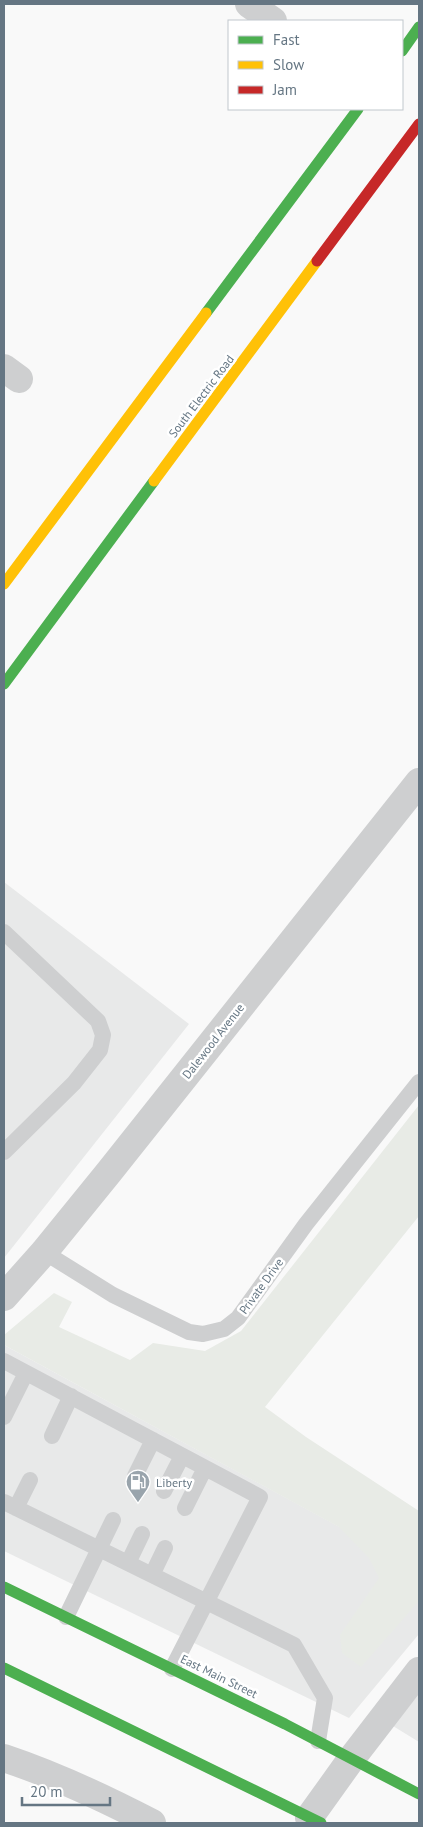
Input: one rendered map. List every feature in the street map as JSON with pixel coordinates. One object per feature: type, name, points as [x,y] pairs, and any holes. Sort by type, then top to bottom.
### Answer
[{"type":"main road","points":[[403,50],[419,27]]},
{"type":"main road","points":[[4,584],[357,110]]},
{"type":"main road","name":"South Electric Road","points":[[4,684],[419,124]]},
{"type":"main road","name":"East Main Street","points":[[4,1587],[318,1741],[419,1794]]},
{"type":"main road","points":[[4,1668],[315,1820]]},
{"type":"street","points":[[248,4],[272,20]]},
{"type":"street","name":"Dalewood Avenue","points":[[4,1297],[44,1252],[109,1172],[419,782]]},
{"type":"street","points":[[315,1820],[352,1758],[419,1671]]},
{"type":"street","points":[[4,1758],[32,1767],[96,1794],[152,1823]]},
{"type":"lane","points":[[4,932],[98,1021],[103,1035],[100,1050],[74,1083],[4,1152]]},
{"type":"lane","name":"Private Drive","points":[[44,1252],[113,1295],[189,1332],[203,1334],[224,1329],[238,1318],[306,1224],[419,1082]]},
{"type":"lane","points":[[4,1361],[260,1497],[172,1669]]},
{"type":"lane","points":[[4,1417],[26,1373]]},
{"type":"lane","points":[[52,1436],[70,1396]]},
{"type":"lane","points":[[135,1476],[152,1440]]},
{"type":"lane","points":[[164,1491],[182,1456]]},
{"type":"lane","points":[[185,1508],[205,1468]]},
{"type":"lane","points":[[30,1480],[10,1505],[294,1645],[325,1698],[318,1741]]},
{"type":"lane","points":[[66,1618],[113,1520]]},
{"type":"lane","points":[[128,1563],[142,1534]]},
{"type":"lane","points":[[152,1575],[165,1548]]},
{"type":"shaded area","points":[[4,882],[189,1024],[4,1258]]},
{"type":"shaded area","points":[[419,1105],[419,1216],[265,1407],[306,1437],[419,1511],[419,1601],[361,1667],[342,1653],[340,1635],[379,1578],[369,1558],[339,1527],[4,1345],[4,1335],[54,1293],[72,1302],[59,1327],[130,1360],[153,1343],[205,1351],[241,1331]]},
{"type":"shaded area","points":[[4,1345],[419,1570],[419,1634],[349,1718],[4,1551]]},
{"type":"shaded area","points":[[419,1694],[419,1742],[393,1726]]},
{"type":"traffic: fast","points":[[403,50],[419,27]]},
{"type":"traffic: fast","points":[[206,313],[357,110]]},
{"type":"traffic: fast","points":[[4,684],[154,481]]},
{"type":"traffic: fast","points":[[4,1587],[285,1724],[419,1794]]},
{"type":"traffic: fast","points":[[4,1668],[321,1823]]},
{"type":"traffic: slow","points":[[154,481],[317,261]]},
{"type":"traffic: slow","points":[[4,584],[206,313]]},
{"type":"traffic: jam","points":[[317,261],[419,124]]},
{"type":"place","name":"Liberty","points":[[138,1503]]}]
